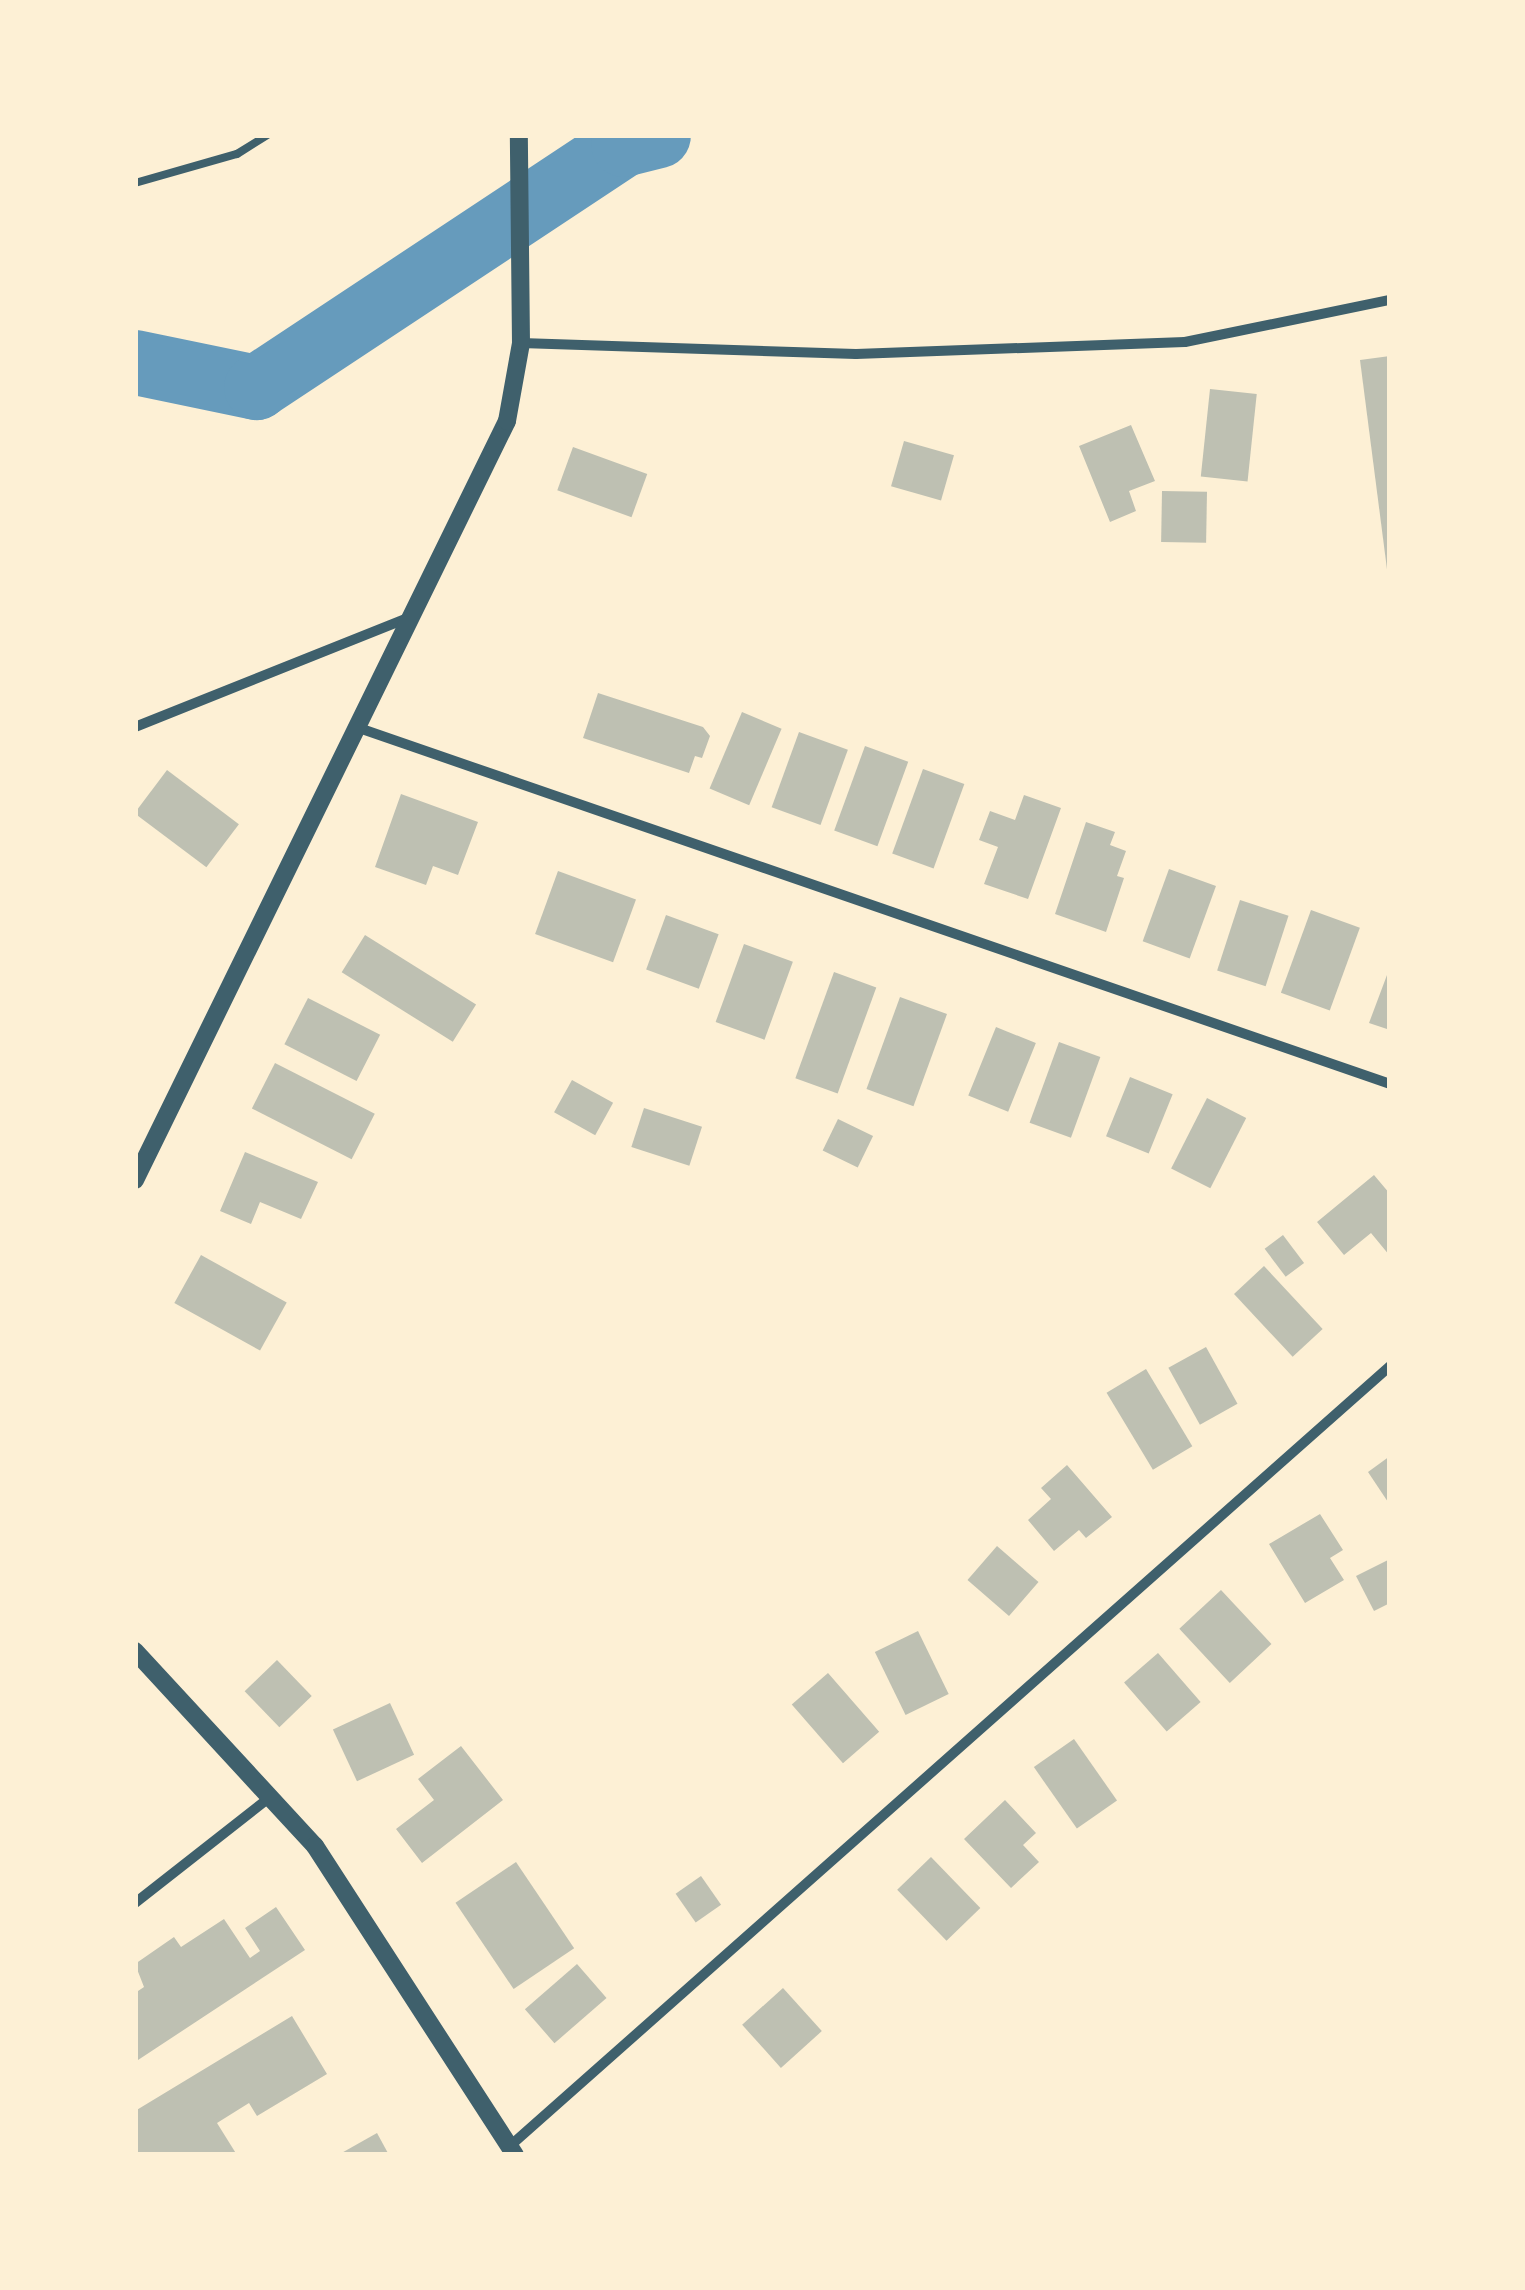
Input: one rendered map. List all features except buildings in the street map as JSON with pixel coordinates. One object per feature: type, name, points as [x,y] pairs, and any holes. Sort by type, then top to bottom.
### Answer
[{"type":"street","points":[[135,1180],[507,420],[521,343],[519,135]]},
{"type":"street","points":[[521,343],[856,354],[1185,342],[1390,300]]},
{"type":"street","points":[[135,727],[411,616]]},
{"type":"street","points":[[359,728],[1390,1084]]},
{"type":"street","points":[[135,1651],[271,1796],[356,1904],[512,2150],[1390,1366]]},
{"type":"street","points":[[135,1902],[271,1796]]},
{"type":"lane","points":[[135,183],[237,154],[268,135]]},
{"type":"waterway","points":[[135,362],[256,387],[623,144],[658,135]]}]
